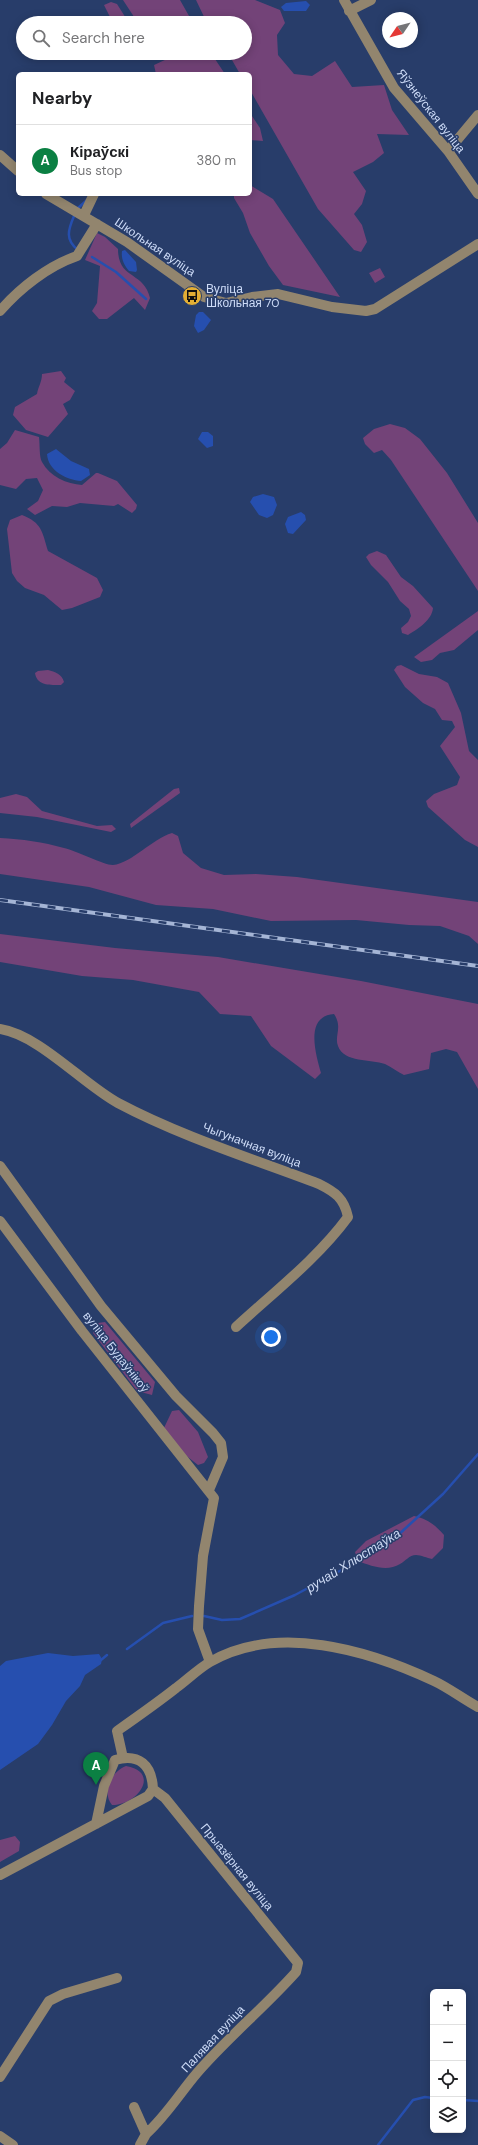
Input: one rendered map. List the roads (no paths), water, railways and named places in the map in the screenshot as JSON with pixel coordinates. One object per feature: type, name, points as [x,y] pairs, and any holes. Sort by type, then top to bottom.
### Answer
[{"type":"street","name":"Яўзнеўская вуліца","points":[[344,0],[394,88],[448,151],[478,194]]},
{"type":"street","points":[[349,11],[371,0]]},
{"type":"street","points":[[448,151],[478,115]]},
{"type":"street","points":[[0,155],[16,169]]},
{"type":"street","name":"Школьная вуліца","points":[[50,196],[84,215],[204,297],[226,303],[252,297],[278,294],[332,307],[366,311],[375,309],[478,244]]},
{"type":"street","points":[[84,215],[93,196]]},
{"type":"street","points":[[0,311],[11,298],[60,262],[77,256],[97,224]]},
{"type":"street","name":"Чыгуначная вуліца","points":[[0,1029],[12,1031],[47,1052],[117,1102],[162,1123],[319,1184],[336,1193],[346,1205],[348,1217],[322,1249],[236,1327]]},
{"type":"street","points":[[0,1166],[101,1306],[176,1396],[221,1443],[223,1457],[212,1494],[202,1556],[199,1606],[198,1629],[210,1662]]},
{"type":"street","name":"вуліца Будаўнікоў","points":[[0,1221],[82,1331],[212,1494]]},
{"type":"street","points":[[123,1758],[117,1731],[210,1662],[244,1648],[274,1642],[305,1643],[340,1648],[376,1659],[434,1681],[478,1707]]},
{"type":"street","points":[[0,1876],[148,1796],[153,1789],[153,1777],[146,1766],[139,1760],[131,1757],[116,1760],[104,1786],[96,1824]]},
{"type":"street","name":"Прыазёрная вуліца","points":[[153,1789],[165,1798],[298,1963]]},
{"type":"street","name":"Палявая вуліца","points":[[140,2145],[146,2134],[170,2108],[197,2073],[248,2019],[296,1972],[298,1963]]},
{"type":"street","points":[[0,2077],[49,2001],[63,1994],[117,1978]]},
{"type":"street","points":[[134,2107],[146,2134]]},
{"type":"street","points":[[0,2136],[13,2145]]},
{"type":"water","points":[[306,1],[310,5],[306,11],[284,11],[281,7],[286,3]]},
{"type":"water","points":[[125,250],[136,262],[136,272],[129,271],[124,264],[122,259],[122,251]]},
{"type":"water","points":[[199,312],[203,312],[211,320],[204,330],[198,333],[194,326],[196,315]]},
{"type":"water","points":[[202,432],[208,432],[213,436],[213,446],[207,448],[198,439]]},
{"type":"water","points":[[56,449],[71,461],[89,469],[90,475],[81,481],[70,479],[59,474],[48,460],[47,454]]},
{"type":"water","points":[[263,494],[274,497],[277,505],[273,515],[267,518],[259,515],[250,502],[253,497]]},
{"type":"water","points":[[301,512],[305,515],[306,520],[293,534],[288,533],[285,524],[288,517]]},
{"type":"water","points":[[48,1653],[73,1656],[99,1654],[102,1659],[101,1664],[85,1675],[80,1686],[66,1701],[52,1725],[38,1744],[0,1770],[0,1666],[6,1661]]},
{"type":"waterway","points":[[78,208],[87,200]]},
{"type":"waterway","points":[[74,216],[69,230],[69,239],[78,250]]},
{"type":"waterway","points":[[92,257],[116,272],[146,299]]},
{"type":"waterway","name":"ручай Хлюстаўка","points":[[204,1616],[222,1620],[240,1619],[295,1595],[349,1566],[397,1536],[443,1494],[478,1454]]},
{"type":"waterway","name":"ручай Хлюстаўка","points":[[127,1649],[163,1623],[192,1616]]},
{"type":"waterway","name":"ручай Хлюстаўка","points":[[101,1660],[107,1655]]},
{"type":"waterway","points":[[378,2145],[413,2100],[425,2097],[430,2098]]},
{"type":"waterway","points":[[466,2100],[478,2101]]},
{"type":"railway","points":[[0,900],[478,966]]},
{"type":"place","name":"Вуліца Школьная 70","points":[[192,296]]},
{"type":"place","name":"Кіраўскі","points":[[96,1785]]}]
